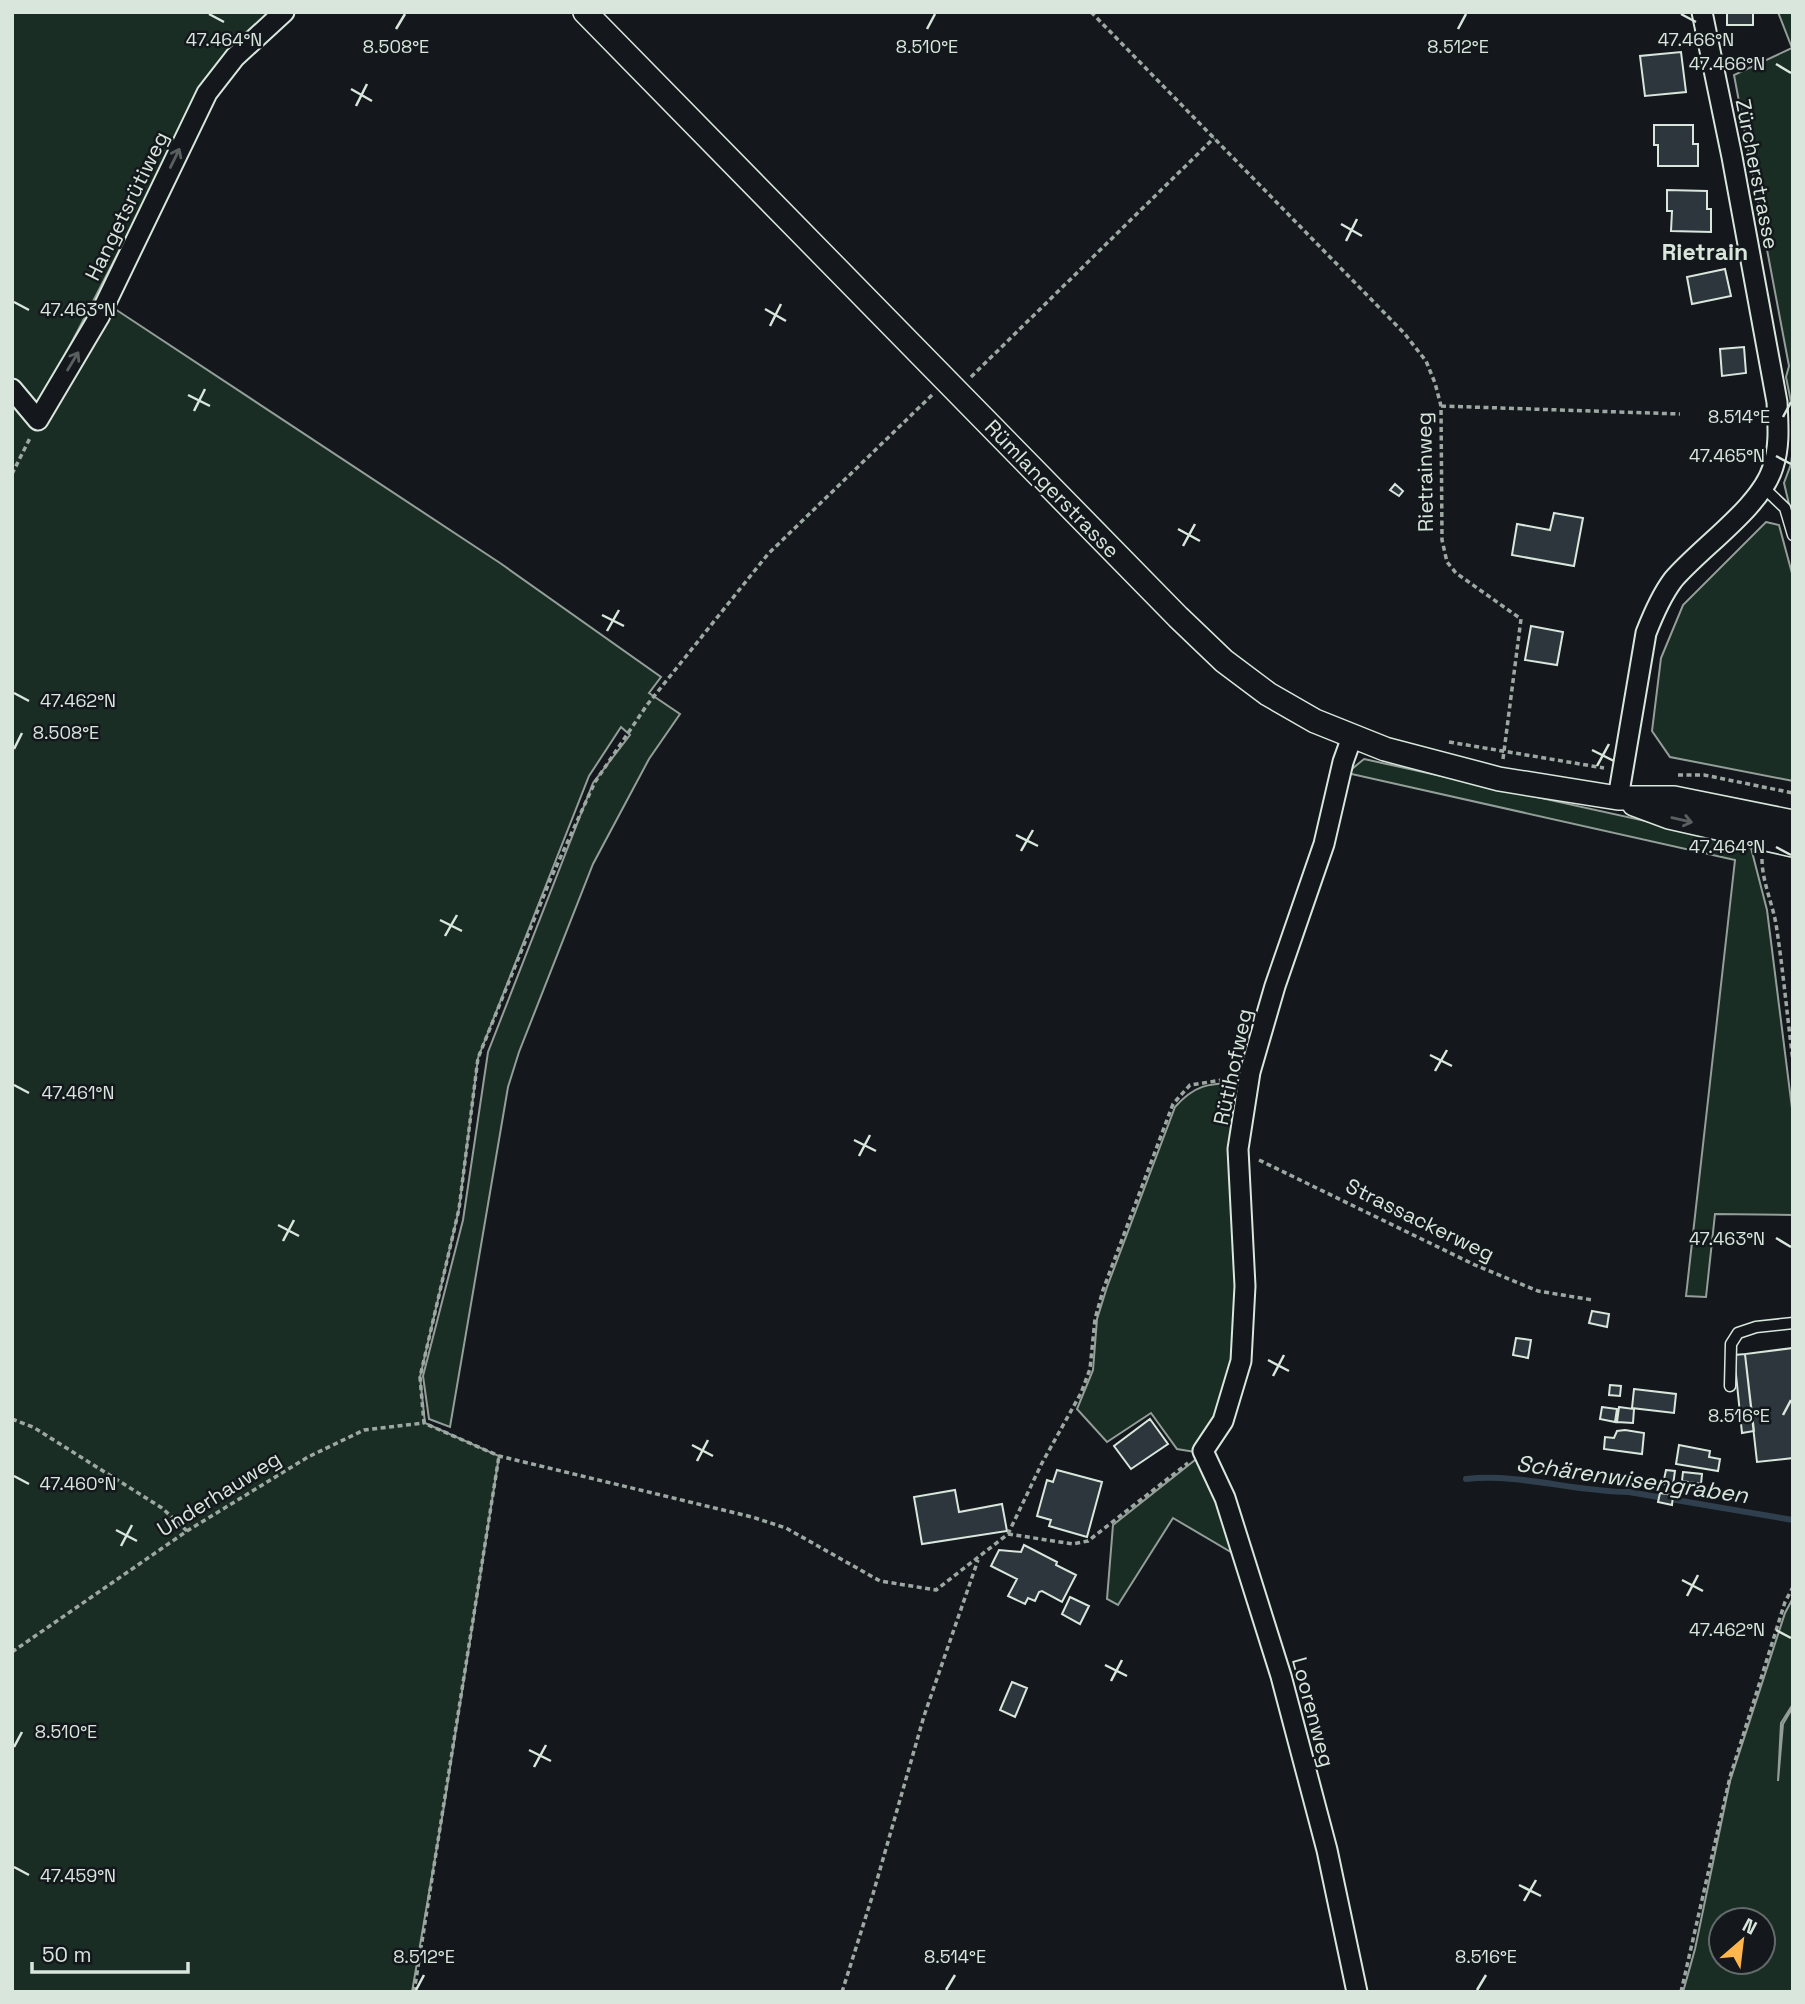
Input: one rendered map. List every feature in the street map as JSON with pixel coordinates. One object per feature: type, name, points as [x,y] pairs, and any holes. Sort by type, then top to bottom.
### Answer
[{"type":"street","name":"Hangetsrütiweg","points":[[38,420],[99,317],[207,93],[235,57],[284,12]]},
{"type":"street","name":"Rümlangerstrasse","points":[[585,12],[1178,617],[1224,661],[1268,694],[1315,721],[1352,737],[1420,760],[1499,779],[1618,798],[1674,798],[1793,822]]},
{"type":"street","name":"Zürcherstrasse","points":[[1618,798],[1646,633],[1656,607],[1672,582],[1750,504],[1763,487],[1773,469],[1779,442],[1777,402],[1702,12]]},
{"type":"street","points":[[12,389],[38,420]]},
{"type":"street","name":"Rütihofweg","points":[[1203,1451],[1223,1421],[1241,1361],[1245,1286],[1238,1149],[1250,1072],[1275,986],[1324,844],[1343,762],[1352,737]]},
{"type":"street","name":"Rümlangerstrasse","points":[[1618,798],[1669,817],[1793,845]]},
{"type":"street","name":"Loorenweg","points":[[1203,1451],[1225,1498],[1281,1676],[1327,1850],[1357,1992]]},
{"type":"lane","points":[[1763,487],[1785,508],[1793,535]]},
{"type":"lane","points":[[1730,1386],[1731,1344],[1738,1333],[1756,1327],[1793,1323]]},
{"type":"path","name":"Rietrainweg","points":[[1091,12],[1404,333],[1426,361],[1441,406],[1442,540],[1447,562],[1456,573],[1521,619],[1499,779]]},
{"type":"path","points":[[1214,138],[768,554],[647,705],[595,782],[551,877],[478,1058],[458,1209],[420,1377],[425,1423],[499,1456],[751,1517],[786,1528],[880,1581],[936,1590],[1008,1534],[1042,1463],[1081,1393],[1090,1369],[1095,1319],[1103,1290],[1173,1104],[1190,1085],[1232,1079],[1250,1072]]},
{"type":"path","points":[[1441,406],[1680,414]]},
{"type":"path","points":[[12,474],[38,420]]},
{"type":"path","points":[[1442,740],[1623,771]]},
{"type":"path","points":[[1670,775],[1704,775],[1793,793]]},
{"type":"path","points":[[1761,847],[1762,873],[1779,944],[1793,1061]]},
{"type":"path","name":"Strassackerweg","points":[[1238,1149],[1475,1265],[1538,1291],[1593,1300]]},
{"type":"path","points":[[12,1419],[33,1427],[162,1508],[187,1531]]},
{"type":"path","name":"Underhauweg","points":[[12,1652],[187,1531],[308,1457],[364,1430],[425,1423]]},
{"type":"path","points":[[1008,1534],[1073,1544],[1088,1541],[1203,1451]]},
{"type":"path","points":[[414,1992],[499,1456]]},
{"type":"path","points":[[842,1992],[873,1894],[923,1716],[978,1558]]},
{"type":"path","points":[[1681,1992],[1730,1777],[1785,1602],[1793,1587]]},
{"type":"green space","points":[[12,12],[271,12],[203,89],[31,421],[112,307],[500,563],[661,677],[649,693],[680,714],[649,759],[593,864],[519,1052],[508,1087],[450,1427],[429,1419],[423,1376],[463,1220],[488,1052],[593,783],[630,735],[621,727],[589,776],[478,1058],[459,1209],[420,1377],[425,1423],[499,1456],[412,1992],[12,1992]]},
{"type":"green space","points":[[1778,12],[1793,12],[1793,412],[1786,377],[1789,366],[1734,75],[1792,48]]},
{"type":"green space","points":[[1793,449],[1793,521],[1784,483]]},
{"type":"green space","points":[[1766,522],[1779,525],[1793,577],[1793,781],[1670,757],[1652,731],[1661,658],[1683,605]]},
{"type":"green space","points":[[1364,759],[1750,844],[1767,910],[1793,1116],[1793,1215],[1715,1214],[1706,1297],[1686,1296],[1735,860],[1347,773]]},
{"type":"green space","points":[[1243,1082],[1238,1360],[1221,1418],[1195,1452],[1177,1449],[1151,1413],[1107,1442],[1077,1409],[1093,1370],[1097,1319],[1107,1287],[1175,1107],[1191,1093],[1206,1086]]},
{"type":"green space","points":[[1204,1459],[1241,1558],[1173,1518],[1118,1605],[1107,1599],[1113,1525],[1195,1460]]},
{"type":"green space","points":[[1793,1598],[1793,1704],[1781,1723],[1778,1781],[1783,1724],[1793,1707],[1793,1992],[1683,1992],[1695,1949],[1730,1781],[1785,1613]]},
{"type":"building","points":[[1727,12],[1753,12],[1753,25],[1727,25]]},
{"type":"building","points":[[1681,52],[1686,92],[1645,96],[1640,56]]},
{"type":"building","points":[[1654,125],[1693,125],[1693,144],[1698,144],[1698,166],[1658,166]]},
{"type":"building","points":[[1667,190],[1707,191],[1707,209],[1711,209],[1711,232],[1671,231],[1672,211],[1667,211]]},
{"type":"building","points":[[1725,269],[1731,296],[1692,304],[1687,277]]},
{"type":"building","points":[[1744,347],[1746,373],[1722,376],[1720,349]]},
{"type":"building","points":[[1395,484],[1403,491],[1399,496],[1390,490]]},
{"type":"building","points":[[1554,513],[1583,518],[1574,566],[1512,555],[1517,524],[1550,530]]},
{"type":"building","points":[[1531,626],[1563,632],[1557,665],[1525,660]]},
{"type":"building","points":[[1592,1311],[1609,1314],[1607,1327],[1589,1323]]},
{"type":"building","points":[[1516,1338],[1531,1340],[1528,1358],[1513,1355]]},
{"type":"building","points":[[1793,1348],[1793,1458],[1757,1462],[1745,1354]]},
{"type":"building","points":[[1745,1354],[1754,1431],[1742,1433],[1734,1355]]},
{"type":"building","points":[[1610,1385],[1621,1386],[1620,1396],[1609,1395]]},
{"type":"building","points":[[1634,1389],[1676,1394],[1674,1413],[1632,1408]]},
{"type":"building","points":[[1602,1407],[1617,1409],[1615,1422],[1600,1419]]},
{"type":"building","points":[[1619,1407],[1634,1409],[1633,1423],[1617,1422]]},
{"type":"building","points":[[1150,1419],[1168,1444],[1131,1469],[1114,1446]]},
{"type":"building","points":[[1617,1431],[1644,1433],[1642,1454],[1604,1449],[1605,1437],[1614,1438]]},
{"type":"building","points":[[1679,1445],[1710,1451],[1709,1457],[1720,1459],[1718,1471],[1676,1464]]},
{"type":"building","points":[[1057,1470],[1102,1482],[1087,1537],[1049,1526],[1051,1520],[1037,1516],[1047,1480],[1053,1482]]},
{"type":"building","points":[[1666,1470],[1675,1471],[1673,1485],[1663,1484]]},
{"type":"building","points":[[1683,1472],[1702,1474],[1701,1484],[1682,1481]]},
{"type":"building","points":[[955,1490],[959,1512],[1002,1504],[1007,1531],[922,1544],[914,1497]]},
{"type":"building","points":[[1660,1493],[1673,1495],[1672,1505],[1658,1502]]},
{"type":"building","points":[[1024,1545],[1076,1575],[1062,1602],[1042,1591],[1035,1601],[1028,1598],[1025,1604],[1008,1596],[1017,1579],[991,1566],[999,1550],[1021,1552]]},
{"type":"building","points":[[1070,1597],[1089,1606],[1080,1624],[1062,1614]]},
{"type":"building","points":[[1012,1682],[1027,1688],[1015,1717],[1000,1710]]},
{"type":"waterway","name":"Schärenwisengraben","points":[[1466,1479],[1507,1478],[1629,1492],[1793,1520]]},
{"type":"district","name":"Rietrain","points":[[1705,252]]}]
